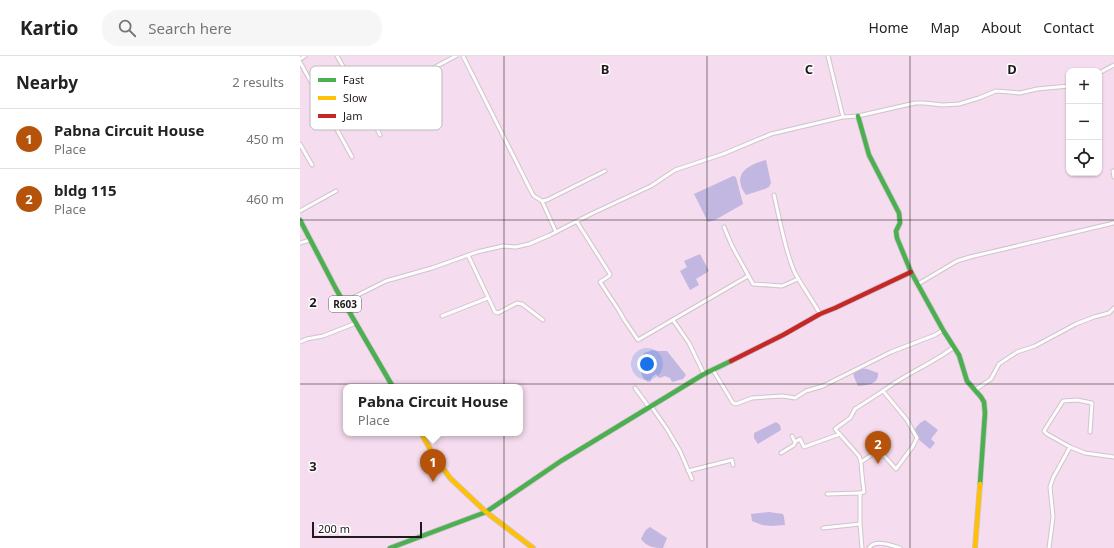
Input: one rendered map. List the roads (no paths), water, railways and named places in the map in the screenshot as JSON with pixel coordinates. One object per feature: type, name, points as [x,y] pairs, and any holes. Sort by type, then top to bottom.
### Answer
[{"type":"street","points":[[305,56],[300,61],[310,79]]},
{"type":"street","points":[[337,56],[343,66]]},
{"type":"street","points":[[437,66],[456,56]]},
{"type":"street","points":[[464,56],[532,193],[542,201],[556,232]]},
{"type":"street","points":[[828,56],[843,117]]},
{"type":"street","points":[[1102,71],[1114,65]]},
{"type":"street","points":[[344,302],[386,281],[432,268],[468,255],[503,246],[516,247],[529,244],[651,186],[675,170],[723,154],[771,134],[843,117],[858,116],[914,103],[944,105],[960,104],[996,91],[1020,92],[1066,86]]},
{"type":"street","points":[[858,116],[869,155],[899,213],[900,223],[896,231],[897,238],[911,272],[943,330],[959,355],[967,381],[976,390],[984,402],[985,406],[975,548]]},
{"type":"street","points":[[337,130],[352,157]]},
{"type":"street","points":[[378,130],[380,135]]},
{"type":"street","points":[[300,144],[312,166]]},
{"type":"street","points":[[542,201],[605,171]]},
{"type":"street","points":[[1113,171],[1114,177]]},
{"type":"street","points":[[300,211],[336,191]]},
{"type":"street","points":[[774,195],[786,246],[792,264],[798,279],[820,314]]},
{"type":"street","name":"R603","points":[[300,220],[344,302],[391,384]]},
{"type":"street","points":[[577,222],[610,274],[600,282],[637,339],[640,339],[748,276]]},
{"type":"street","points":[[918,284],[957,261],[970,256],[1114,223]]},
{"type":"street","points":[[724,227],[732,246],[753,284],[782,286],[798,279]]},
{"type":"street","points":[[300,243],[310,240]]},
{"type":"street","points":[[468,255],[495,312],[498,313],[517,303],[522,304],[543,320]]},
{"type":"street","points":[[390,548],[486,512],[561,461],[704,374],[783,335],[820,314],[911,272]]},
{"type":"street","points":[[442,316],[488,298]]},
{"type":"street","points":[[976,390],[991,379],[996,368],[1000,364],[1017,352],[1038,344],[1076,324],[1109,313],[1114,308]]},
{"type":"street","points":[[673,320],[689,343],[704,374]]},
{"type":"street","points":[[300,342],[323,336],[356,323]]},
{"type":"street","points":[[713,370],[733,403],[736,404],[752,398],[783,396],[795,398],[806,391],[823,386],[891,352],[935,335],[943,330]]},
{"type":"street","points":[[827,494],[864,492],[859,456],[835,429],[850,418],[855,409],[900,380],[934,362],[954,347]]},
{"type":"street","points":[[635,388],[670,435],[680,451],[692,479]]},
{"type":"street","points":[[861,462],[879,450],[896,469],[917,438],[907,420],[883,391]]},
{"type":"street","points":[[1090,432],[1092,403],[1077,400],[1063,401],[1044,431],[1070,448],[1085,453],[1114,457]]},
{"type":"street","points":[[781,453],[794,445],[800,438],[804,447],[840,434]]},
{"type":"street","points":[[423,436],[450,478],[486,512],[533,548]]},
{"type":"street","points":[[792,436],[795,442]]},
{"type":"street","points":[[1049,548],[1053,517],[1050,487],[1053,478],[1070,448]]},
{"type":"street","points":[[688,471],[732,460],[733,465]]},
{"type":"street","points":[[860,493],[862,548]]},
{"type":"street","points":[[823,528],[860,524]]},
{"type":"street","points":[[869,548],[872,544],[877,543],[900,548]]},
{"type":"place","name":"bldg 115","points":[[878,464]]},
{"type":"place","name":"Pabna Circuit House","points":[[433,482]]}]
